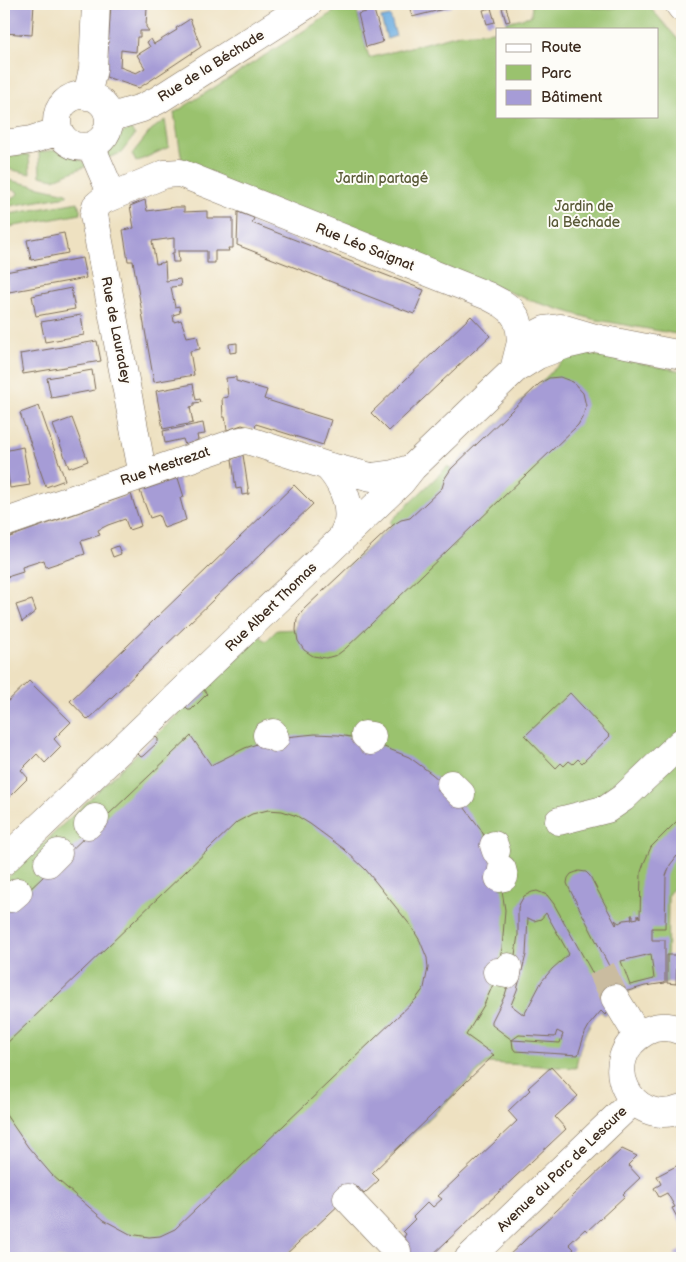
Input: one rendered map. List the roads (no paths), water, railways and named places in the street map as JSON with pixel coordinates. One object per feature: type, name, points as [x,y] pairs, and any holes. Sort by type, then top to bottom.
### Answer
[{"type":"street","points":[[87,96],[93,69],[96,4]]},
{"type":"street","name":"Rue de la Béchade","points":[[109,118],[130,112],[158,100],[308,4]]},
{"type":"street","points":[[679,4],[682,8]]},
{"type":"street","points":[[87,96],[99,101],[107,111],[109,118],[107,132],[98,143],[82,147],[72,145],[64,139],[59,131],[57,118],[63,105],[74,97],[87,96]]},
{"type":"street","points":[[4,144],[31,140],[59,131]]},
{"type":"street","points":[[92,146],[112,195]]},
{"type":"street","name":"Rue Léo Saignat","points":[[112,195],[165,174],[180,174],[488,296],[511,310],[517,319],[521,342]]},
{"type":"street","name":"Rue de Lauradey","points":[[112,195],[99,202],[94,215],[107,319],[140,460],[145,473]]},
{"type":"street","points":[[514,370],[521,342],[545,330],[561,328],[595,338],[682,355]]},
{"type":"street","points":[[514,370],[538,355],[564,345],[595,338]]},
{"type":"street","name":"Rue Albert Thomas","points":[[4,861],[341,540],[401,482],[412,468],[514,370]]},
{"type":"street","name":"Rue Mestrezat","points":[[4,523],[234,442],[247,440],[327,466],[372,477],[393,474],[412,468]]},
{"type":"street","points":[[327,466],[334,473],[347,502],[348,521],[341,540]]},
{"type":"street","points":[[559,820],[606,809],[623,798],[682,742]]},
{"type":"street","points":[[615,998],[638,1036]]},
{"type":"street","points":[[682,1032],[675,1028],[662,1027],[650,1029],[638,1036],[628,1046],[622,1060],[621,1074],[625,1089],[633,1101],[645,1109],[659,1114],[673,1113],[682,1109]]},
{"type":"street","name":"Avenue du Parc de Lescure","points":[[469,1258],[633,1101]]},
{"type":"street","points":[[353,1205],[397,1251]]},
{"type":"water","points":[[390,16],[396,36],[387,39],[381,18]]},
{"type":"tunnel","points":[[601,969],[615,998]]},
{"type":"park label","name":"Jardin partagé","points":[[382,178]]},
{"type":"park label","name":"Jardin de la Béchade","points":[[584,214]]}]
